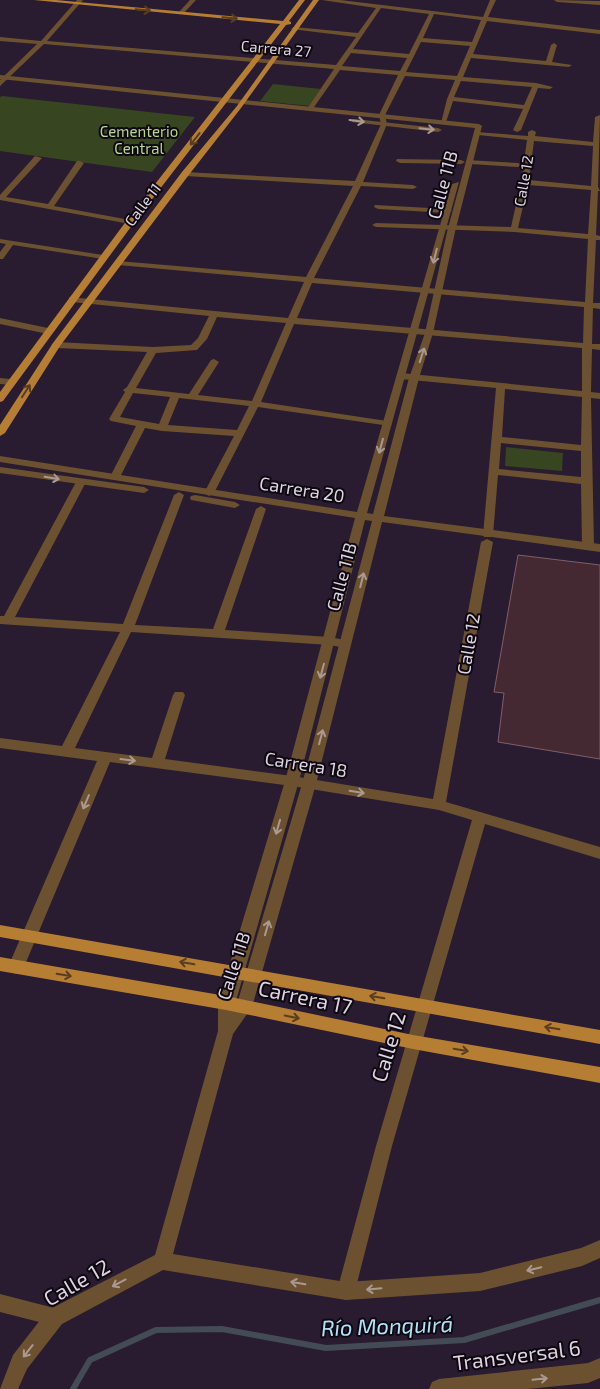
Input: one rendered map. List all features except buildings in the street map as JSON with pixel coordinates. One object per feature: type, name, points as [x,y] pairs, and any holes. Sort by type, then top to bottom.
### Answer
[{"type":"main road","points":[[37,0],[79,2],[284,23],[296,27]]},
{"type":"main road","name":"Calle 11","points":[[0,399],[103,257],[302,0]]},
{"type":"main road","name":"Calle 11","points":[[0,432],[56,345],[185,174],[241,104],[316,0]]},
{"type":"main road","name":"Carrera 17","points":[[0,932],[29,935],[235,971],[600,1037]]},
{"type":"main road","name":"Carrera 17","points":[[0,964],[226,1003],[413,1042],[600,1076]]},
{"type":"street","points":[[181,13],[192,0]]},
{"type":"street","points":[[325,0],[600,32]]},
{"type":"street","points":[[400,9],[404,0]]},
{"type":"street","points":[[443,122],[450,100],[493,0]]},
{"type":"street","points":[[557,0],[600,3]]},
{"type":"street","points":[[0,84],[3,77],[44,42],[79,2]]},
{"type":"street","points":[[310,110],[379,7]]},
{"type":"street","points":[[209,493],[255,404],[309,280],[358,184],[384,124],[382,115],[409,56],[432,13]]},
{"type":"street","points":[[296,27],[359,35]]},
{"type":"street","name":"Carrera 27","points":[[0,39],[273,61],[550,87]]},
{"type":"street","points":[[418,40],[474,44]]},
{"type":"street","points":[[548,63],[554,45]]},
{"type":"street","points":[[349,51],[409,56]]},
{"type":"street","points":[[470,56],[569,65]]},
{"type":"street","points":[[3,77],[214,100],[384,124],[474,130],[598,142]]},
{"type":"street","name":"Calle 12","points":[[517,130],[536,85]]},
{"type":"street","points":[[450,100],[527,107]]},
{"type":"street","points":[[241,104],[382,115],[443,122],[474,130],[517,130],[532,135]]},
{"type":"street","points":[[588,546],[586,482],[587,345],[589,305],[596,256],[598,117]]},
{"type":"street","name":"Calle 11B","points":[[226,1031],[244,1007],[309,784],[414,378],[440,292],[443,229],[466,162],[474,130]]},
{"type":"street","name":"Calle 12","points":[[514,230],[525,182],[532,135]]},
{"type":"street","points":[[1,198],[38,158]]},
{"type":"street","points":[[400,161],[518,165]]},
{"type":"street","name":"Calle 11B","points":[[162,1261],[226,1031],[226,1003],[292,781],[360,520],[412,331],[427,291],[448,211],[466,162]]},
{"type":"street","points":[[48,208],[80,163]]},
{"type":"street","points":[[185,174],[413,187]]},
{"type":"street","points":[[525,182],[597,189]]},
{"type":"street","points":[[1,198],[130,222]]},
{"type":"street","points":[[378,207],[448,211]]},
{"type":"street","points":[[376,225],[596,241]]},
{"type":"street","points":[[443,229],[514,230],[596,241]]},
{"type":"street","points":[[0,241],[103,257]]},
{"type":"street","points":[[0,257],[11,243]]},
{"type":"street","points":[[118,263],[600,306]]},
{"type":"street","points":[[72,299],[214,314],[600,347]]},
{"type":"street","points":[[56,345],[153,350],[182,349],[199,345],[214,314]]},
{"type":"street","points":[[0,321],[48,332]]},
{"type":"street","points":[[153,350],[128,390],[114,420],[162,428],[239,433]]},
{"type":"street","points":[[192,396],[214,362]]},
{"type":"street","points":[[401,376],[600,396]]},
{"type":"street","points":[[0,381],[11,382]]},
{"type":"street","name":"Calle 12","points":[[439,805],[487,538],[500,386]]},
{"type":"street","points":[[128,390],[255,404],[387,424]]},
{"type":"street","points":[[162,428],[176,394]]},
{"type":"street","points":[[115,477],[141,425]]},
{"type":"street","points":[[496,440],[586,448]]},
{"type":"street","name":"Carrera 20","points":[[0,459],[115,477],[377,523],[600,555]]},
{"type":"street","name":"Carrera 20","points":[[0,470],[179,495],[261,509],[360,520]]},
{"type":"street","points":[[493,471],[586,482]]},
{"type":"street","points":[[80,482],[4,620],[330,641],[345,644]]},
{"type":"street","points":[[66,752],[128,627],[179,495]]},
{"type":"street","points":[[217,635],[261,509]]},
{"type":"street","name":"Carrera 20","points":[[487,538],[600,548]]},
{"type":"street","points":[[157,764],[179,695]]},
{"type":"street","name":"Carrera 18","points":[[0,743],[292,781],[439,805],[600,854]]},
{"type":"street","points":[[16,967],[105,758]]},
{"type":"street","name":"Calle 12","points":[[346,1291],[413,1042],[480,818]]},
{"type":"street","points":[[162,1261],[346,1291],[480,1282],[582,1257],[600,1249]]},
{"type":"street","name":"Calle 12","points":[[8,1389],[20,1362],[55,1317],[162,1261]]},
{"type":"street","points":[[0,1304],[55,1317]]},
{"type":"street","name":"Transversal 6","points":[[439,1389],[588,1373],[600,1368]]},
{"type":"green space","points":[[273,84],[321,89],[310,106],[260,101]]},
{"type":"green space","name":"Cementerio Central","points":[[0,97],[195,117],[152,172],[0,151]]},
{"type":"green space","points":[[506,447],[563,453],[562,471],[505,466]]},
{"type":"waterway","name":"Río Monquirá","points":[[73,1389],[90,1360],[156,1330],[222,1329],[326,1348],[464,1340],[600,1300]]}]
